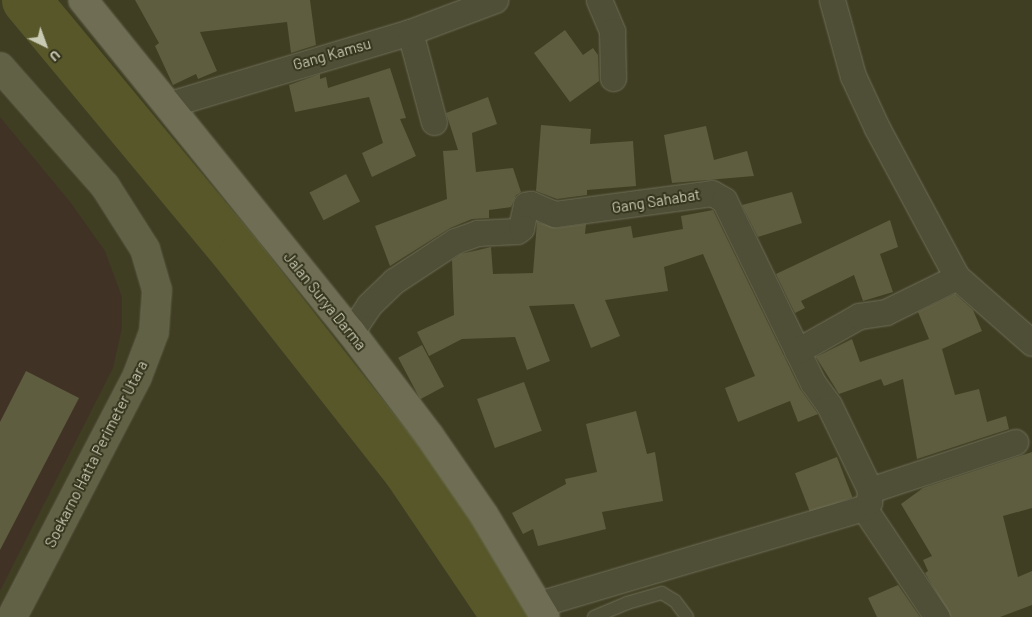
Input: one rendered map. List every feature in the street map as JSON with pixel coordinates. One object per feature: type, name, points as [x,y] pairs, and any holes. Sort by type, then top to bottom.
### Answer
[{"type":"main road","name":"Jalan Surya Darma","points":[[83,0],[351,332],[463,483],[542,611]]},
{"type":"main road","name":"Soekarno Hatta Perimeter Utara","points":[[0,67],[105,186],[145,249],[157,290],[154,332],[137,377],[12,617]]},
{"type":"street","name":"Gang Kamsu","points":[[167,105],[410,32],[495,0]]},
{"type":"street","points":[[598,0],[612,31],[613,78]]},
{"type":"street","points":[[832,0],[853,76],[877,128],[957,277],[1032,343]]},
{"type":"street","points":[[410,32],[434,122]]},
{"type":"street","name":"Gang Sahabat","points":[[351,332],[369,305],[394,281],[455,241],[477,233],[517,231],[521,228],[526,205],[531,204],[555,214],[712,193],[724,200],[813,384],[829,405],[867,499],[937,617]]},
{"type":"street","points":[[797,350],[859,316],[886,312],[957,277]]},
{"type":"street","points":[[542,611],[867,499],[1015,442]]},
{"type":"lane","points":[[594,617],[626,603],[662,593],[675,601],[687,617]]},
{"type":"shaded area","points":[[0,117],[71,203],[105,251],[122,297],[122,328],[113,368],[0,591]]},
{"type":"building","points":[[135,0],[310,0],[316,45],[291,53],[287,22],[200,32],[217,71],[198,79],[196,74],[173,85],[155,46],[159,43]]},
{"type":"building","points":[[565,30],[583,55],[593,48],[598,55],[599,81],[570,102],[534,53]]},
{"type":"building","points":[[390,68],[406,118],[400,119],[416,156],[372,177],[362,153],[383,143],[369,97],[295,112],[289,85],[320,74],[320,79],[326,77],[328,88]]},
{"type":"building","points":[[488,97],[497,124],[472,133],[476,172],[513,168],[521,192],[516,195],[511,207],[489,210],[489,218],[472,219],[450,228],[390,266],[375,226],[447,199],[443,151],[458,150],[446,113]]},
{"type":"building","points":[[541,125],[591,129],[590,144],[633,141],[636,186],[587,190],[587,195],[557,199],[536,191]]},
{"type":"building","points":[[706,126],[714,160],[747,151],[754,176],[672,183],[664,135]]},
{"type":"building","points":[[346,174],[360,202],[324,220],[309,193]]},
{"type":"building","points":[[792,192],[802,223],[758,237],[742,205]]},
{"type":"building","points":[[713,210],[800,389],[818,414],[798,422],[790,401],[738,422],[725,388],[755,376],[703,254],[664,267],[668,291],[605,300],[620,336],[591,348],[574,304],[529,306],[550,361],[527,370],[515,337],[462,339],[429,356],[417,332],[454,315],[452,260],[461,254],[491,247],[493,274],[533,273],[537,222],[556,228],[586,224],[585,234],[631,226],[633,238],[683,229],[681,216]]},
{"type":"building","points":[[890,220],[898,247],[880,254],[893,292],[863,301],[854,275],[801,301],[805,308],[795,313],[776,274]]},
{"type":"building","points":[[955,294],[973,310],[982,331],[942,349],[955,395],[979,389],[987,422],[1006,416],[1009,429],[917,459],[903,379],[884,386],[881,379],[839,394],[816,357],[852,339],[860,362],[929,339],[918,312]]},
{"type":"building","points":[[422,345],[444,386],[420,399],[398,358]]},
{"type":"building","points":[[26,371],[79,398],[0,550],[0,422]]},
{"type":"building","points":[[524,382],[542,431],[495,448],[477,399]]},
{"type":"building","points":[[636,411],[647,454],[655,452],[663,501],[602,512],[606,529],[538,546],[533,529],[523,534],[512,513],[566,484],[565,479],[597,472],[586,424]]},
{"type":"building","points":[[1032,452],[1032,508],[1003,516],[1018,577],[1032,571],[1032,605],[1000,617],[951,617],[925,573],[928,571],[923,560],[932,556],[901,504],[923,488]]},
{"type":"building","points":[[837,457],[852,497],[810,513],[795,473]]},
{"type":"building","points":[[898,585],[920,617],[877,617],[868,598]]},
{"type":"waterway","points":[[26,0],[240,258],[407,470],[506,617]]}]
